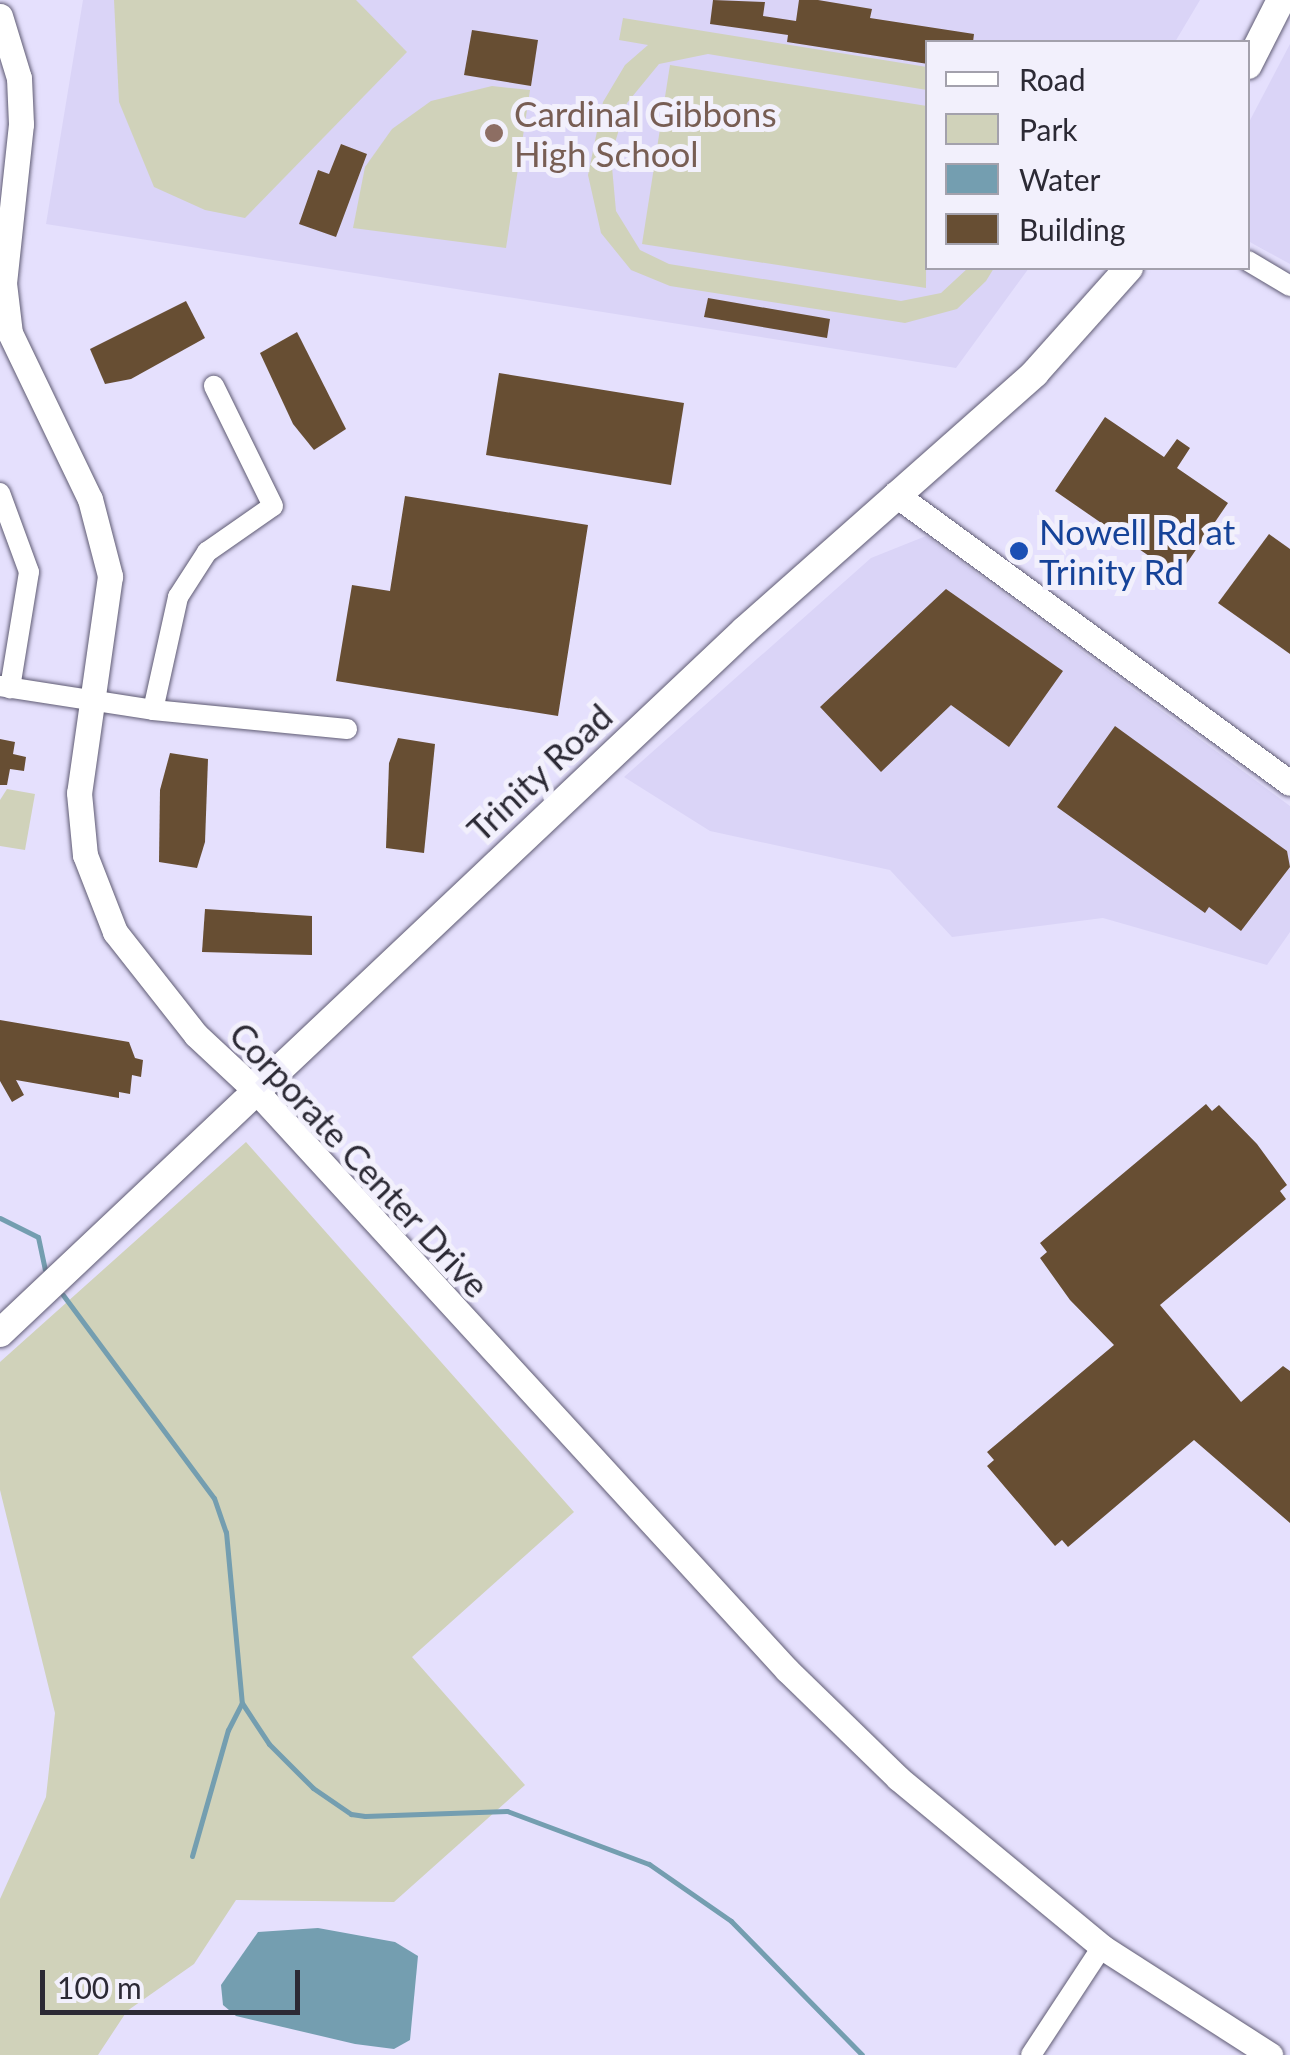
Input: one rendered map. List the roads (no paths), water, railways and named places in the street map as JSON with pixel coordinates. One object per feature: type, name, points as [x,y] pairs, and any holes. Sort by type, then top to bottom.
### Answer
[{"type":"main road","points":[[1250,61],[1281,0]]},
{"type":"main road","name":"Trinity Road","points":[[0,1333],[895,494],[1062,347],[1127,270]]},
{"type":"street","name":"Corporate Center Drive","points":[[0,16],[18,78],[21,124],[4,283],[10,333],[90,499],[110,576],[80,793],[96,895],[150,984],[255,1090],[788,1670],[941,1818],[1102,1947],[1270,2055]]},
{"type":"street","points":[[1250,262],[1290,286]]},
{"type":"street","points":[[153,710],[178,597],[207,552],[273,506],[214,386]]},
{"type":"street","points":[[0,494],[28,572],[5,687],[153,710],[347,730]]},
{"type":"street","points":[[895,494],[1290,783]]},
{"type":"street","points":[[1031,2055],[1102,1947]]},
{"type":"water","points":[[318,1928],[395,1942],[418,1956],[410,2040],[394,2049],[355,2044],[236,2016],[223,2005],[221,1985],[258,1932]]},
{"type":"waterway","points":[[0,1218],[38,1237],[45,1269]]},
{"type":"waterway","points":[[63,1295],[214,1498],[226,1532],[242,1703],[269,1744],[313,1788],[351,1814],[365,1816],[507,1811],[649,1864],[731,1921],[862,2055]]},
{"type":"waterway","points":[[192,1856],[228,1730],[242,1703]]},
{"type":"place","name":"Cardinal Gibbons High School","points":[[494,133]]},
{"type":"place","name":"Nowell Rd at Trinity Rd","points":[[1019,551]]}]
